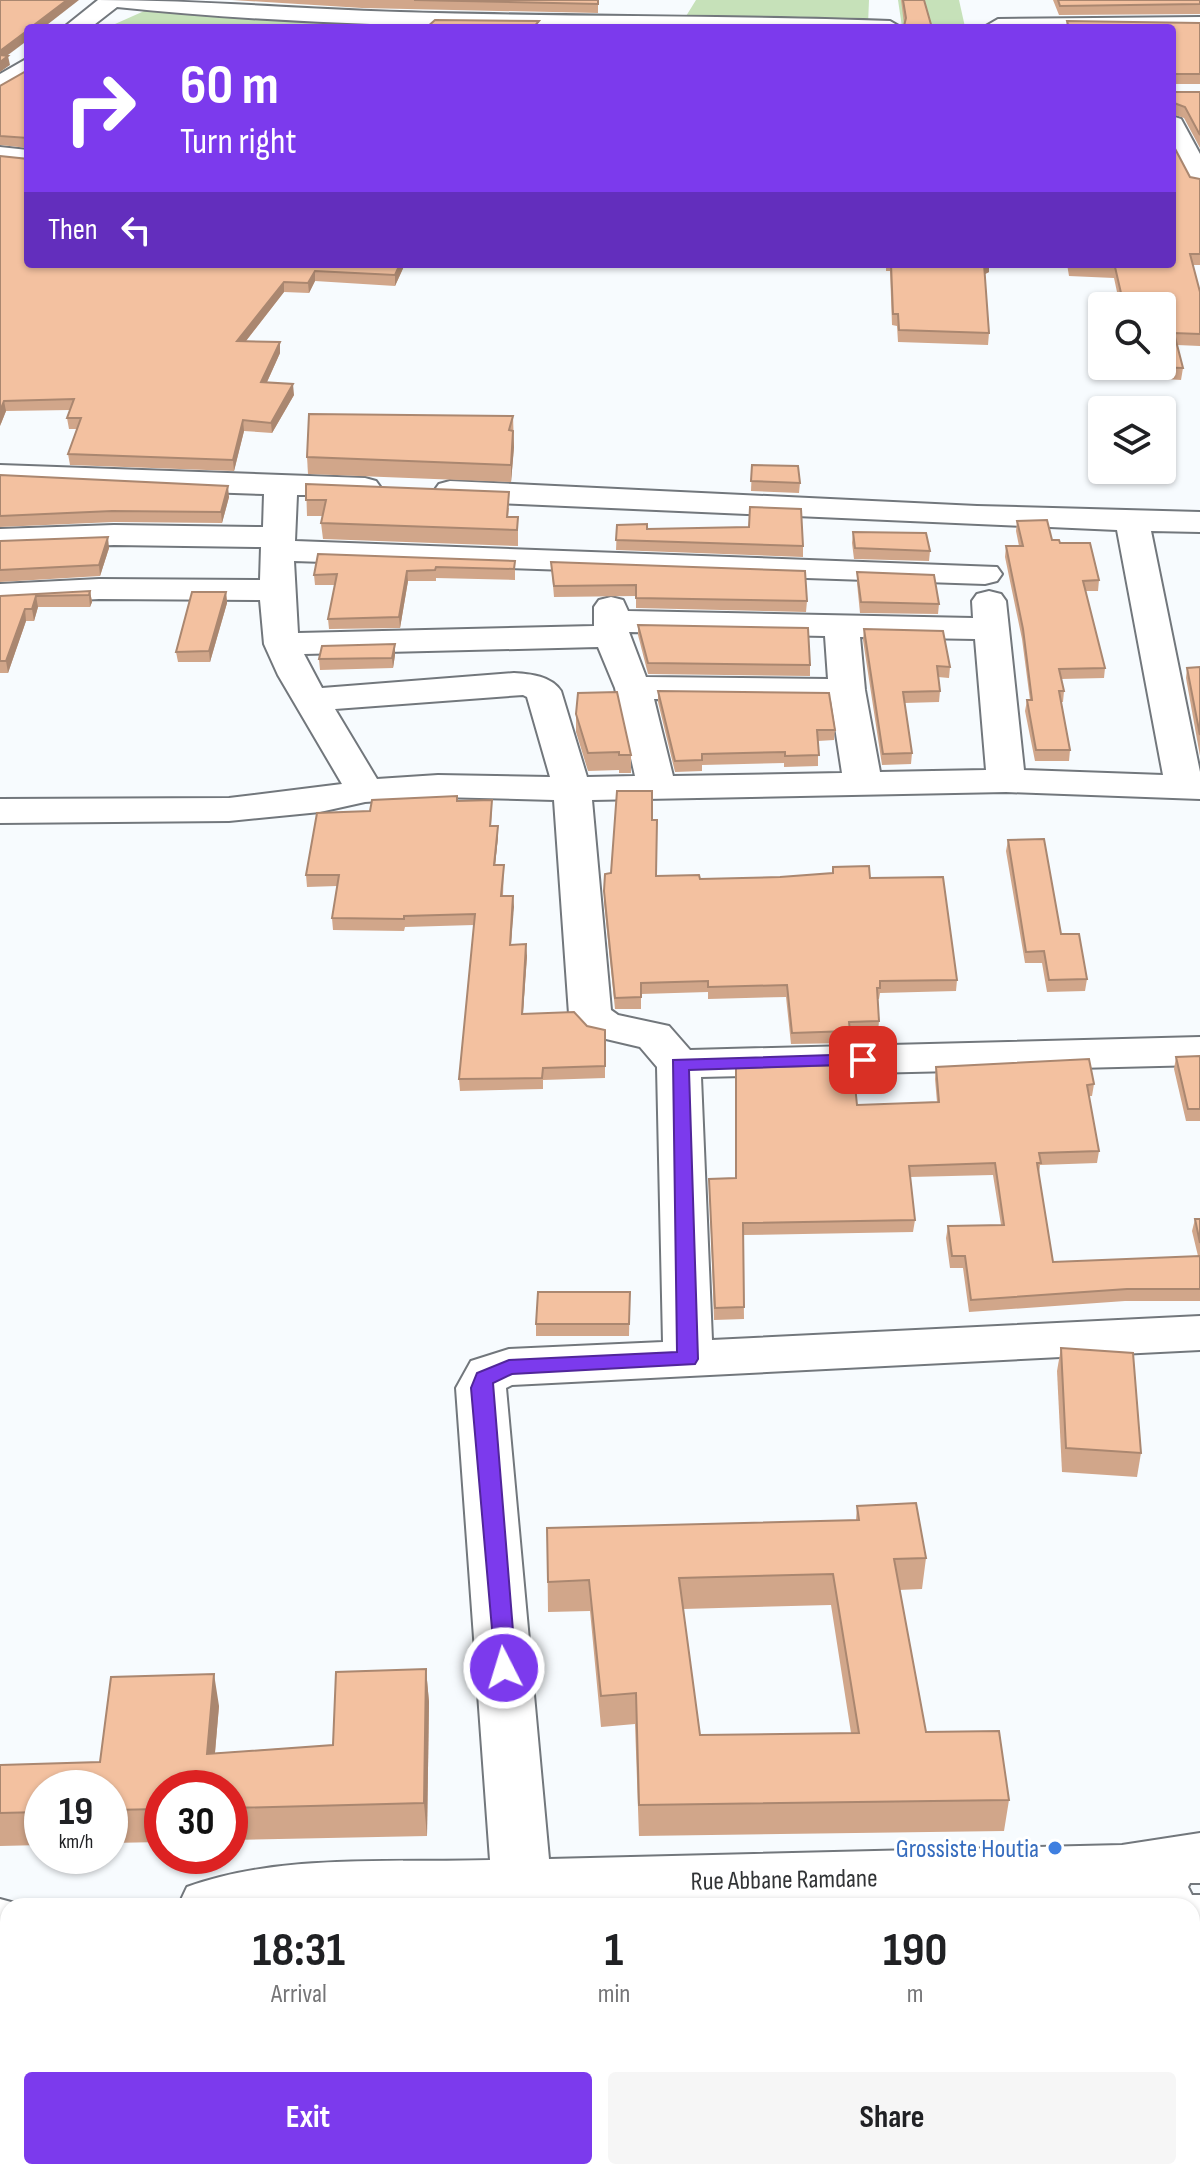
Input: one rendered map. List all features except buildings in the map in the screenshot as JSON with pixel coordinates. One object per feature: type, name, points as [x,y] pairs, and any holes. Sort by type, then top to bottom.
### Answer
[{"type":"street","points":[[80,24],[111,0],[242,6],[435,24]]},
{"type":"street","points":[[990,0],[997,24]]},
{"type":"street","points":[[1048,0],[1060,24]]},
{"type":"street","points":[[1176,25],[1200,24]]},
{"type":"street","points":[[0,86],[24,68]]},
{"type":"street","points":[[1176,136],[1188,172]]},
{"type":"street","points":[[0,155],[24,158]]},
{"type":"street","points":[[0,475],[602,497],[977,516],[1200,522]]},
{"type":"street","points":[[281,486],[276,590],[282,644],[365,791]]},
{"type":"street","points":[[602,497],[611,628],[633,688],[656,785]]},
{"type":"street","points":[[977,516],[994,629],[1006,781]]},
{"type":"street","points":[[0,811],[292,807],[365,791],[438,786],[572,789],[656,785],[1006,781],[1192,788],[1132,520]]},
{"type":"street","points":[[0,539],[114,535],[985,574]]},
{"type":"street","points":[[0,594],[99,589],[276,590]]},
{"type":"street","points":[[282,644],[611,628],[842,626],[994,629]]},
{"type":"street","points":[[842,626],[847,690],[863,784]]},
{"type":"street","points":[[313,700],[514,684],[538,687],[547,696],[572,789],[590,1014],[604,1026],[654,1036],[679,1064],[688,1359]]},
{"type":"street","points":[[633,688],[847,690]]},
{"type":"street","points":[[679,1064],[1200,1051]]},
{"type":"street","points":[[522,1885],[481,1388],[489,1374],[509,1367],[1200,1333]]},
{"type":"street","name":"Rue Abbane Ramdane","points":[[258,1898],[290,1893],[522,1885],[753,1893],[1180,1870]]},
{"type":"street","name":"Rue Abbane Ramdane","points":[[1110,1898],[1180,1870]]},
{"type":"green space","points":[[696,0],[869,0],[868,24],[626,24],[683,21]]},
{"type":"green space","points":[[898,0],[959,0],[964,24],[902,24]]},
{"type":"green space","points":[[151,8],[424,24],[115,24]]},
{"type":"place","name":"Grossiste Houtia","points":[[1055,1848]]},
{"type":"route","points":[[504,1668],[481,1388],[485,1379],[489,1374],[509,1367],[688,1359],[679,1064],[863,1060]]}]
